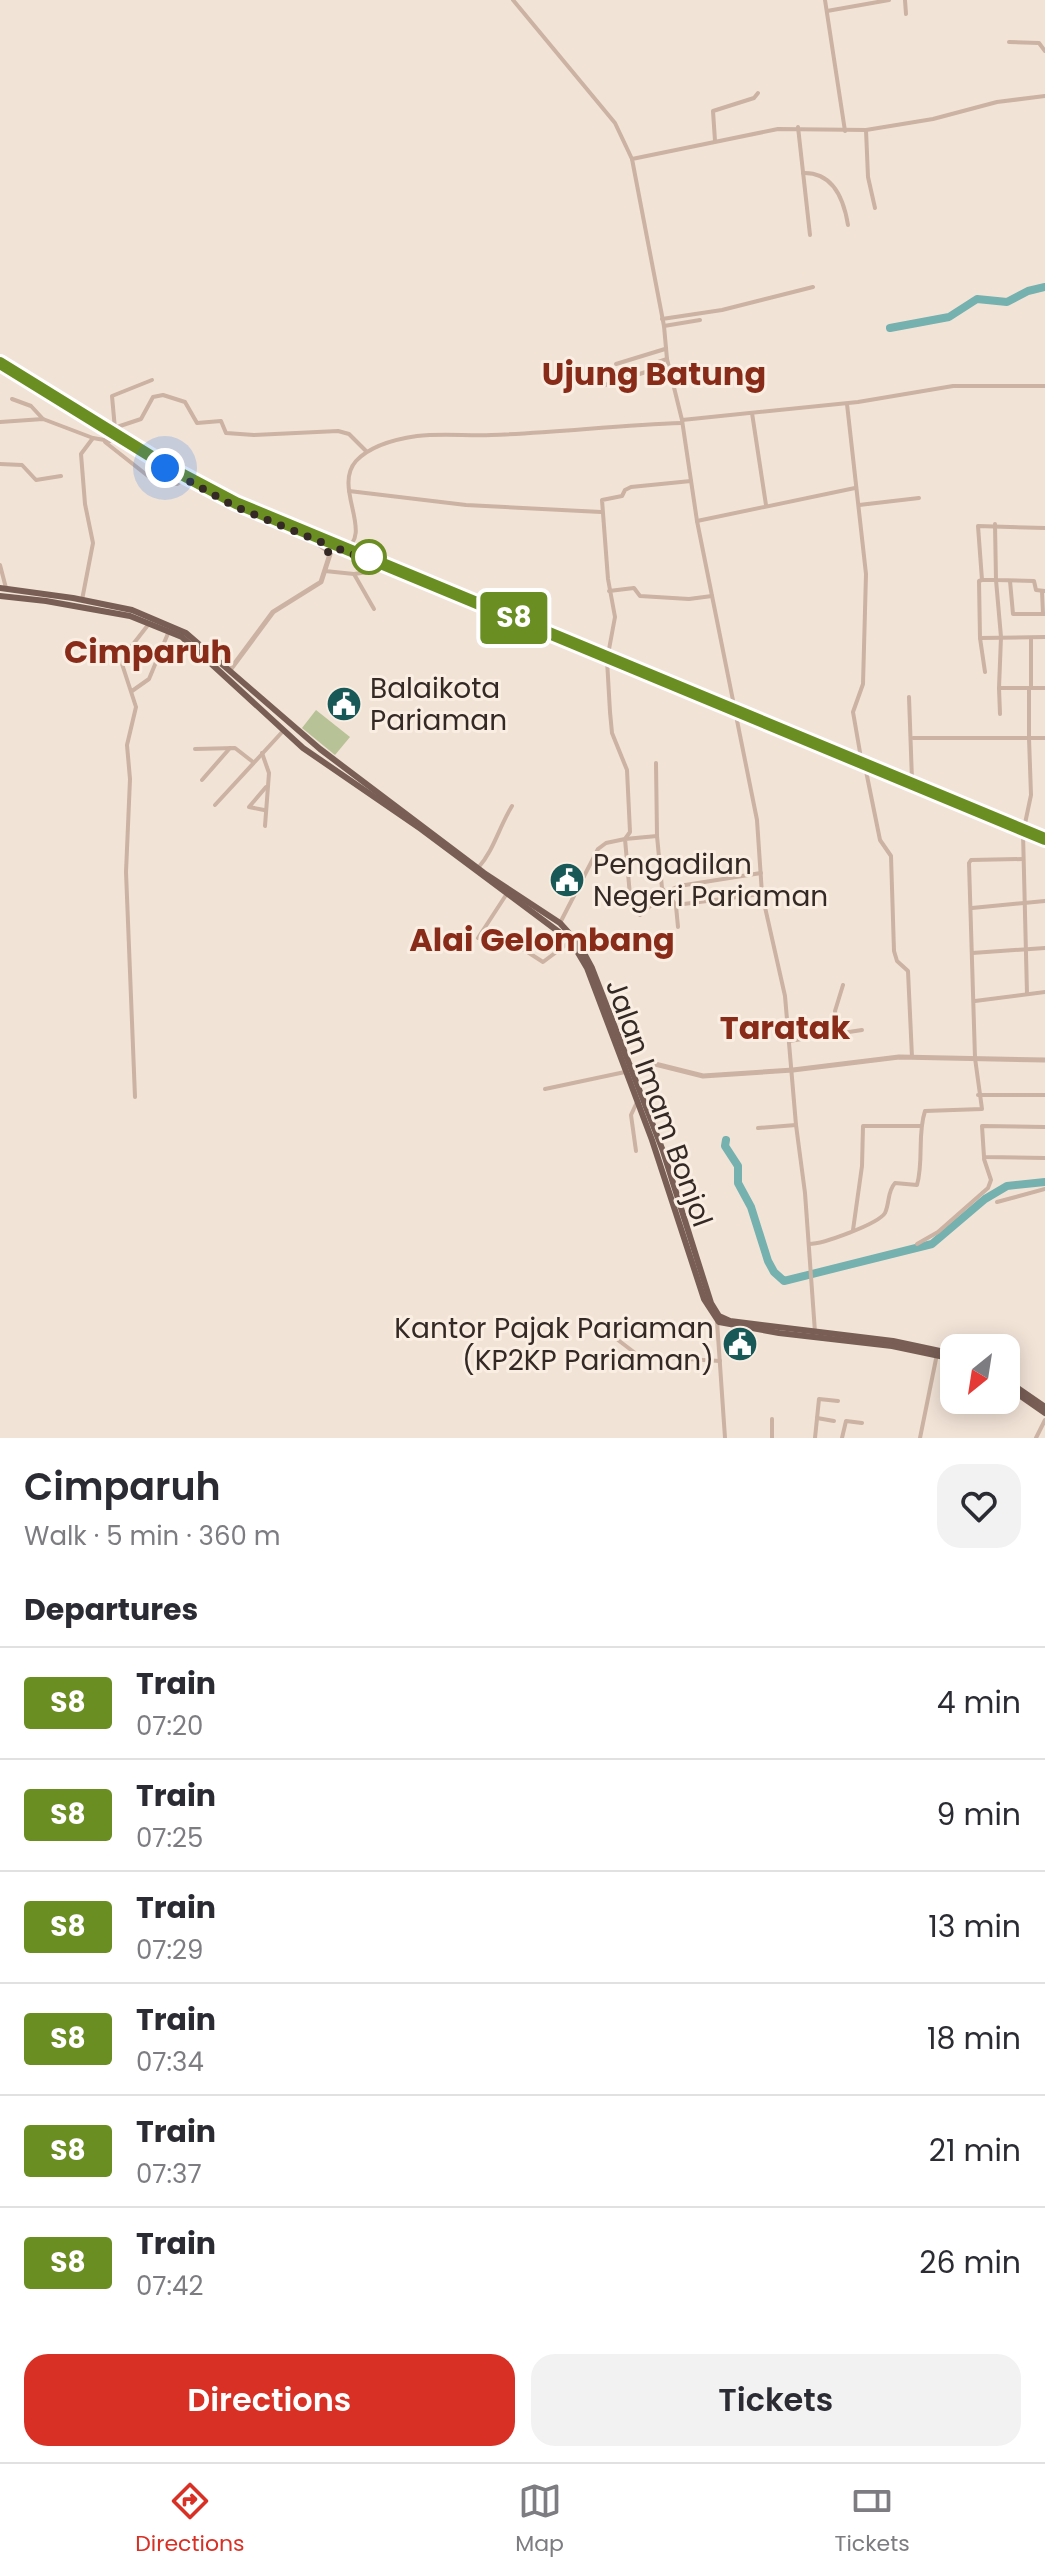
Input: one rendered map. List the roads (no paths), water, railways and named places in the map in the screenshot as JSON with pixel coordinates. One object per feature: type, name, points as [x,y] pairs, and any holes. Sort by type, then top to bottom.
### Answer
[{"type":"main road","points":[[3,588],[150,623],[184,635]]},
{"type":"main road","points":[[0,596],[82,600],[132,610],[184,635]]},
{"type":"main road","name":"Jalan Imam Bonjol","points":[[184,635],[230,670],[320,749],[506,895],[560,923],[584,951],[660,1153],[718,1320]]},
{"type":"main road","name":"Jalan Imam Bonjol","points":[[184,635],[303,748],[379,795]]},
{"type":"main road","points":[[251,700],[258,694]]},
{"type":"main road","points":[[303,748],[309,740]]},
{"type":"main road","points":[[314,756],[320,749]]},
{"type":"main road","name":"Jalan Imam Bonjol","points":[[457,855],[537,911],[571,941],[596,987]]},
{"type":"main road","name":"Jalan Imam Bonjol","points":[[626,1068],[637,1102],[660,1153]]},
{"type":"main road","points":[[718,1320],[893,1343],[940,1354]]},
{"type":"main road","points":[[780,1330],[893,1343],[940,1353]]},
{"type":"main road","points":[[1020,1393],[1045,1410]]},
{"type":"street","points":[[513,0],[615,123],[632,159],[664,326],[665,349],[682,422],[697,521],[757,820],[762,894],[785,996],[815,1332]]},
{"type":"street","points":[[825,0],[845,131]]},
{"type":"street","points":[[827,11],[889,0]]},
{"type":"street","points":[[905,0],[906,14]]},
{"type":"street","points":[[1009,42],[1039,43],[1045,51]]},
{"type":"street","points":[[715,141],[713,111],[752,99],[758,93]]},
{"type":"street","points":[[632,159],[798,127],[866,130],[933,119],[997,102],[1045,96]]},
{"type":"street","points":[[798,127],[810,235]]},
{"type":"street","points":[[866,130],[868,177],[875,208]]},
{"type":"street","points":[[803,173],[821,176],[833,185],[845,206],[848,225]]},
{"type":"street","points":[[662,319],[722,310],[813,287]]},
{"type":"street","points":[[664,326],[700,320]]},
{"type":"street","points":[[616,364],[665,349]]},
{"type":"street","points":[[602,386],[654,370],[658,362],[667,359]]},
{"type":"street","points":[[0,367],[184,479],[236,507],[321,542],[326,550],[325,571],[318,585],[273,612],[230,670]]},
{"type":"street","points":[[0,422],[43,419],[93,438],[110,441],[115,429],[112,396],[152,380]]},
{"type":"street","points":[[343,551],[352,544],[357,531],[348,499],[352,466],[366,451],[424,435],[490,435],[682,422],[847,404],[953,386],[1045,386]]},
{"type":"street","points":[[115,429],[141,419],[153,397],[163,395],[185,402],[197,423],[221,421],[226,433],[344,432],[366,451]]},
{"type":"street","points":[[12,399],[31,406],[43,419]]},
{"type":"street","points":[[847,404],[866,584],[863,684],[853,712],[861,758],[1045,833]]},
{"type":"street","points":[[752,412],[766,505]]},
{"type":"street","points":[[82,600],[93,536],[85,504],[81,454],[93,438]]},
{"type":"street","points":[[103,440],[148,476],[177,484],[184,479]]},
{"type":"street","points":[[0,464],[22,465],[36,480],[61,476]]},
{"type":"street","points":[[691,481],[626,488],[622,496],[602,499],[609,591],[615,625],[607,660],[612,733],[627,770],[630,826],[625,839],[627,883],[635,913],[644,913],[666,892],[687,884],[761,873]]},
{"type":"street","points":[[697,521],[855,488]]},
{"type":"street","points":[[349,491],[466,505],[602,512]]},
{"type":"street","points":[[859,505],[919,498]]},
{"type":"street","points":[[995,524],[1001,637],[1000,714]]},
{"type":"street","points":[[985,672],[980,638],[979,581],[982,580],[978,526],[995,524],[1045,528]]},
{"type":"street","points":[[326,550],[334,547],[1045,842]]},
{"type":"street","points":[[0,565],[3,588]]},
{"type":"street","points":[[325,571],[354,574],[375,571]]},
{"type":"street","points":[[354,574],[374,609]]},
{"type":"street","points":[[982,580],[1034,581],[1036,590],[1043,591],[1044,614],[1013,614],[1010,581]]},
{"type":"street","points":[[609,591],[634,588],[640,596],[686,599],[712,596]]},
{"type":"street","points":[[135,1097],[126,872],[130,779],[127,745],[136,707],[124,676],[123,661],[150,623]]},
{"type":"street","points":[[132,691],[149,679],[169,631]]},
{"type":"street","points":[[1027,994],[1023,833],[1031,795],[1031,637]]},
{"type":"street","points":[[980,638],[1045,637]]},
{"type":"street","points":[[999,688],[1045,688]]},
{"type":"street","points":[[909,697],[913,738],[912,780]]},
{"type":"street","points":[[215,805],[284,730]]},
{"type":"street","points":[[913,738],[1045,738]]},
{"type":"street","points":[[195,749],[230,748],[241,751],[253,762]]},
{"type":"street","points":[[202,780],[230,748]]},
{"type":"street","points":[[262,753],[269,768],[265,826]]},
{"type":"street","points":[[656,763],[657,836],[662,888],[676,905],[678,927]]},
{"type":"street","points":[[865,766],[880,840],[891,856],[894,951],[897,961],[908,971],[912,1057]]},
{"type":"street","points":[[265,811],[249,807],[267,786]]},
{"type":"street","points":[[478,868],[492,850],[497,830],[512,806]]},
{"type":"street","points":[[560,923],[598,849],[606,843],[657,836]]},
{"type":"street","points":[[809,1244],[873,1224],[882,1216],[889,1191],[895,1183],[917,1185],[925,1110],[982,1109],[975,1058],[970,861],[1023,859]]},
{"type":"street","points":[[676,905],[762,894]]},
{"type":"street","points":[[506,895],[478,938],[515,944],[543,962],[571,941]]},
{"type":"street","points":[[972,908],[1045,901]]},
{"type":"street","points":[[972,953],[1045,948]]},
{"type":"street","points":[[838,1033],[835,1011],[843,985]]},
{"type":"street","points":[[975,1001],[1045,992]]},
{"type":"street","points":[[789,1041],[862,1030]]},
{"type":"street","points":[[545,1089],[626,1068],[655,1064],[695,1076],[793,1070],[912,1057],[1045,1060]]},
{"type":"street","points":[[978,1095],[1045,1095]]},
{"type":"street","points":[[636,1151],[631,1115],[637,1102]]},
{"type":"street","points":[[758,1128],[796,1125]]},
{"type":"street","points":[[853,1230],[862,1166],[863,1126],[921,1126]]},
{"type":"street","points":[[917,1244],[938,1232],[988,1188],[991,1180],[984,1157],[982,1126],[1045,1127]]},
{"type":"street","points":[[984,1157],[1045,1158]]},
{"type":"street","points":[[997,1202],[1045,1189]]},
{"type":"street","points":[[718,1320],[725,1438]]},
{"type":"street","points":[[618,1340],[639,1356],[720,1361]]},
{"type":"street","points":[[920,1438],[937,1354]]},
{"type":"street","points":[[815,1438],[819,1399],[838,1401]]},
{"type":"street","points":[[817,1418],[834,1421]]},
{"type":"street","points":[[772,1419],[772,1438]]},
{"type":"street","points":[[1036,1438],[1045,1420]]},
{"type":"street","points":[[842,1438],[846,1421],[862,1423]]},
{"type":"waterway","points":[[890,328],[949,317],[977,299],[1007,302],[1028,291],[1045,287]]},
{"type":"waterway","points":[[726,1140],[725,1146],[738,1166],[738,1183],[751,1207],[768,1261],[784,1281],[932,1244],[985,1199],[1007,1186],[1045,1182]]},
{"type":"railway","points":[[0,363],[170,468],[236,503],[1045,839]]},
{"type":"train","name":"S8","points":[[0,363],[170,468],[236,503],[1045,839]]},
{"type":"place","name":"Balaikota Pariaman","points":[[344,704]]},
{"type":"place","name":"Pengadilan Negeri Pariaman","points":[[567,880]]},
{"type":"place","name":"Kantor Pajak Pariaman (KP2KP Pariaman)","points":[[740,1344]]},
{"type":"district","name":"Ujung Batung","points":[[654,373]]},
{"type":"district","name":"Cimparuh","points":[[148,651]]},
{"type":"district","name":"Alai Gelombang","points":[[542,939]]},
{"type":"district","name":"Taratak","points":[[785,1027]]}]
